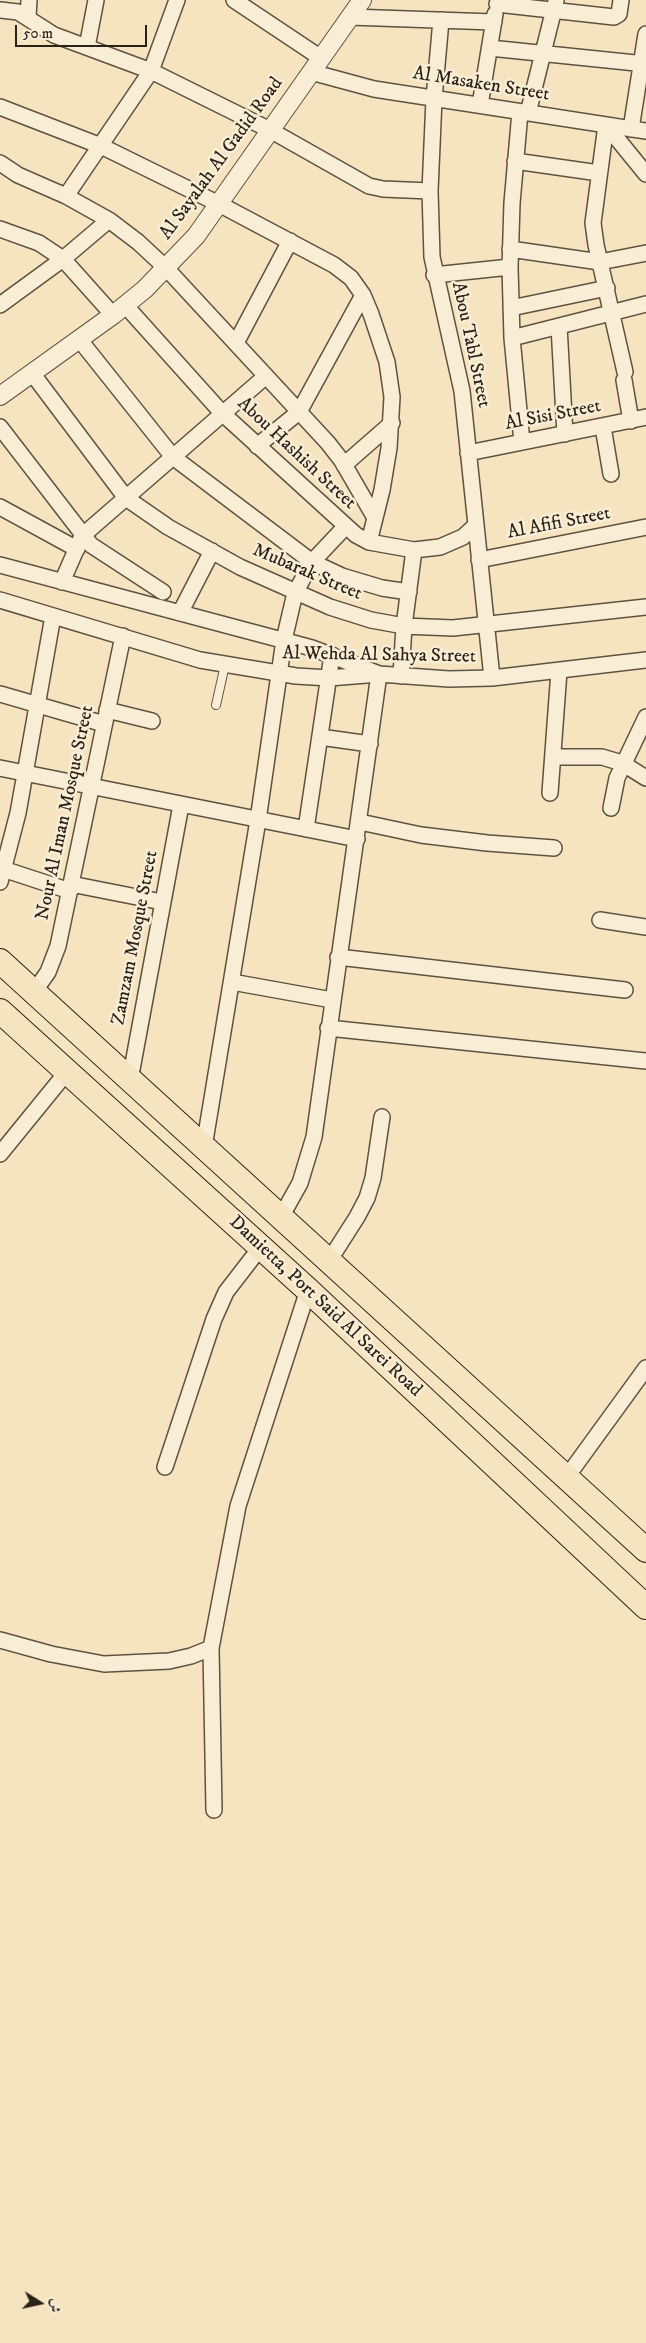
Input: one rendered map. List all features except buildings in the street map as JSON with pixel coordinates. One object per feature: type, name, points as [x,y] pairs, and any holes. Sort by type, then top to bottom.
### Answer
[{"type":"highway","name":"Damietta, Port Said Al Sarei Road","points":[[0,961],[646,1550]]},
{"type":"highway","name":"Damietta, Port Said Al Sarei Road","points":[[0,1012],[308,1290],[646,1607]]},
{"type":"street","points":[[28,17],[29,0]]},
{"type":"street","points":[[87,47],[96,0]]},
{"type":"street","points":[[66,196],[151,71],[178,0]]},
{"type":"street","name":"Al Masaken Street","points":[[235,0],[316,65],[374,89],[639,130]]},
{"type":"street","name":"Al Sayalah Al Gadid Road","points":[[0,396],[119,310],[166,268],[196,236],[362,0]]},
{"type":"street","points":[[480,106],[497,2],[555,5],[614,17],[619,14],[622,0]]},
{"type":"street","points":[[522,442],[511,308],[510,249],[515,161],[524,112],[544,54],[555,5]]},
{"type":"street","points":[[0,10],[18,12],[28,17],[44,30],[151,71],[270,130],[369,186],[383,189],[430,191]]},
{"type":"street","points":[[350,17],[494,22]]},
{"type":"street","name":"Abou Tabl Street","points":[[440,20],[430,191],[432,257],[434,274],[454,349],[462,391],[492,678]]},
{"type":"street","points":[[639,130],[646,34]]},
{"type":"street","points":[[490,48],[644,64]]},
{"type":"street","points":[[0,107],[100,146],[290,241],[334,265],[351,278],[363,295],[387,362],[392,397],[392,423],[382,490],[369,542]]},
{"type":"street","points":[[606,125],[593,222],[625,376],[630,421]]},
{"type":"street","points":[[606,125],[646,174]]},
{"type":"street","points":[[515,161],[599,173]]},
{"type":"street","points":[[0,162],[18,175],[66,196],[109,220],[138,242],[166,268],[299,412],[344,465],[375,518]]},
{"type":"street","points":[[0,305],[63,259],[109,220]]},
{"type":"street","name":"Abou Hashish Street","points":[[0,229],[39,243],[63,259],[119,310],[257,446],[345,527],[369,542],[414,550],[440,547],[463,537],[476,525]]},
{"type":"street","points":[[236,343],[290,241]]},
{"type":"street","points":[[510,249],[600,262],[646,253]]},
{"type":"street","points":[[434,274],[510,267]]},
{"type":"street","points":[[511,308],[607,288]]},
{"type":"street","points":[[257,446],[299,412],[363,295]]},
{"type":"street","points":[[512,338],[646,304]]},
{"type":"street","points":[[559,326],[566,434]]},
{"type":"street","points":[[79,339],[173,457],[312,562],[342,576],[382,588],[408,592]]},
{"type":"street","name":"Mubarak Street","points":[[32,373],[126,498],[168,526],[212,551],[295,593],[371,620],[404,626],[453,628],[646,607]]},
{"type":"street","points":[[62,582],[80,542],[126,498],[266,376]]},
{"type":"street","name":"Al Sisi Street","points":[[468,453],[646,417]]},
{"type":"street","points":[[344,465],[392,423]]},
{"type":"street","points":[[0,427],[80,542]]},
{"type":"street","points":[[603,427],[611,474]]},
{"type":"street","points":[[0,507],[80,542],[163,592]]},
{"type":"street","points":[[204,1147],[258,820],[284,640],[295,593],[312,562],[345,527]]},
{"type":"street","name":"Al Afifi Street","points":[[480,560],[646,527]]},
{"type":"street","points":[[402,676],[404,626],[414,550]]},
{"type":"street","points":[[180,613],[212,551]]},
{"type":"street","points":[[0,565],[284,640],[332,655],[378,674],[360,822],[338,956],[314,1137],[300,1183],[281,1217]]},
{"type":"street","name":"Al Wehda Al Sahya Street","points":[[0,600],[182,654],[225,665],[278,674],[329,678],[378,674],[449,679],[492,678],[646,660]]},
{"type":"street","points":[[53,616],[18,814],[2,875],[162,902]]},
{"type":"street","name":"Nour Al Iman Mosque Street","points":[[34,992],[48,972],[58,946],[123,636]]},
{"type":"street","points":[[306,829],[332,655]]},
{"type":"street","points":[[550,793],[559,671]]},
{"type":"street","points":[[0,694],[38,706],[106,717],[152,721]]},
{"type":"street","points":[[612,808],[613,793],[622,764],[638,737],[646,717]]},
{"type":"street","points":[[320,737],[370,744]]},
{"type":"street","points":[[553,757],[602,757],[622,764],[646,778]]},
{"type":"street","points":[[0,768],[357,839]]},
{"type":"street","name":"Zamzam Mosque Street","points":[[130,1080],[181,805]]},
{"type":"street","points":[[360,822],[431,836],[487,843],[554,848]]},
{"type":"street","points":[[600,920],[646,927]]},
{"type":"street","points":[[338,956],[624,990]]},
{"type":"street","points":[[232,982],[332,1000]]},
{"type":"street","points":[[328,1028],[646,1061]]},
{"type":"street","points":[[0,1154],[66,1073]]},
{"type":"street","points":[[329,1261],[367,1198],[374,1178],[382,1117]]},
{"type":"street","points":[[165,1467],[214,1319],[226,1292],[260,1248]]},
{"type":"street","points":[[214,1810],[211,1648],[238,1506],[308,1290]]},
{"type":"street","points":[[566,1478],[646,1369]]},
{"type":"street","points":[[0,1640],[50,1654],[104,1664],[169,1661],[191,1656],[211,1648]]},
{"type":"lane","points":[[216,705],[225,665]]}]
